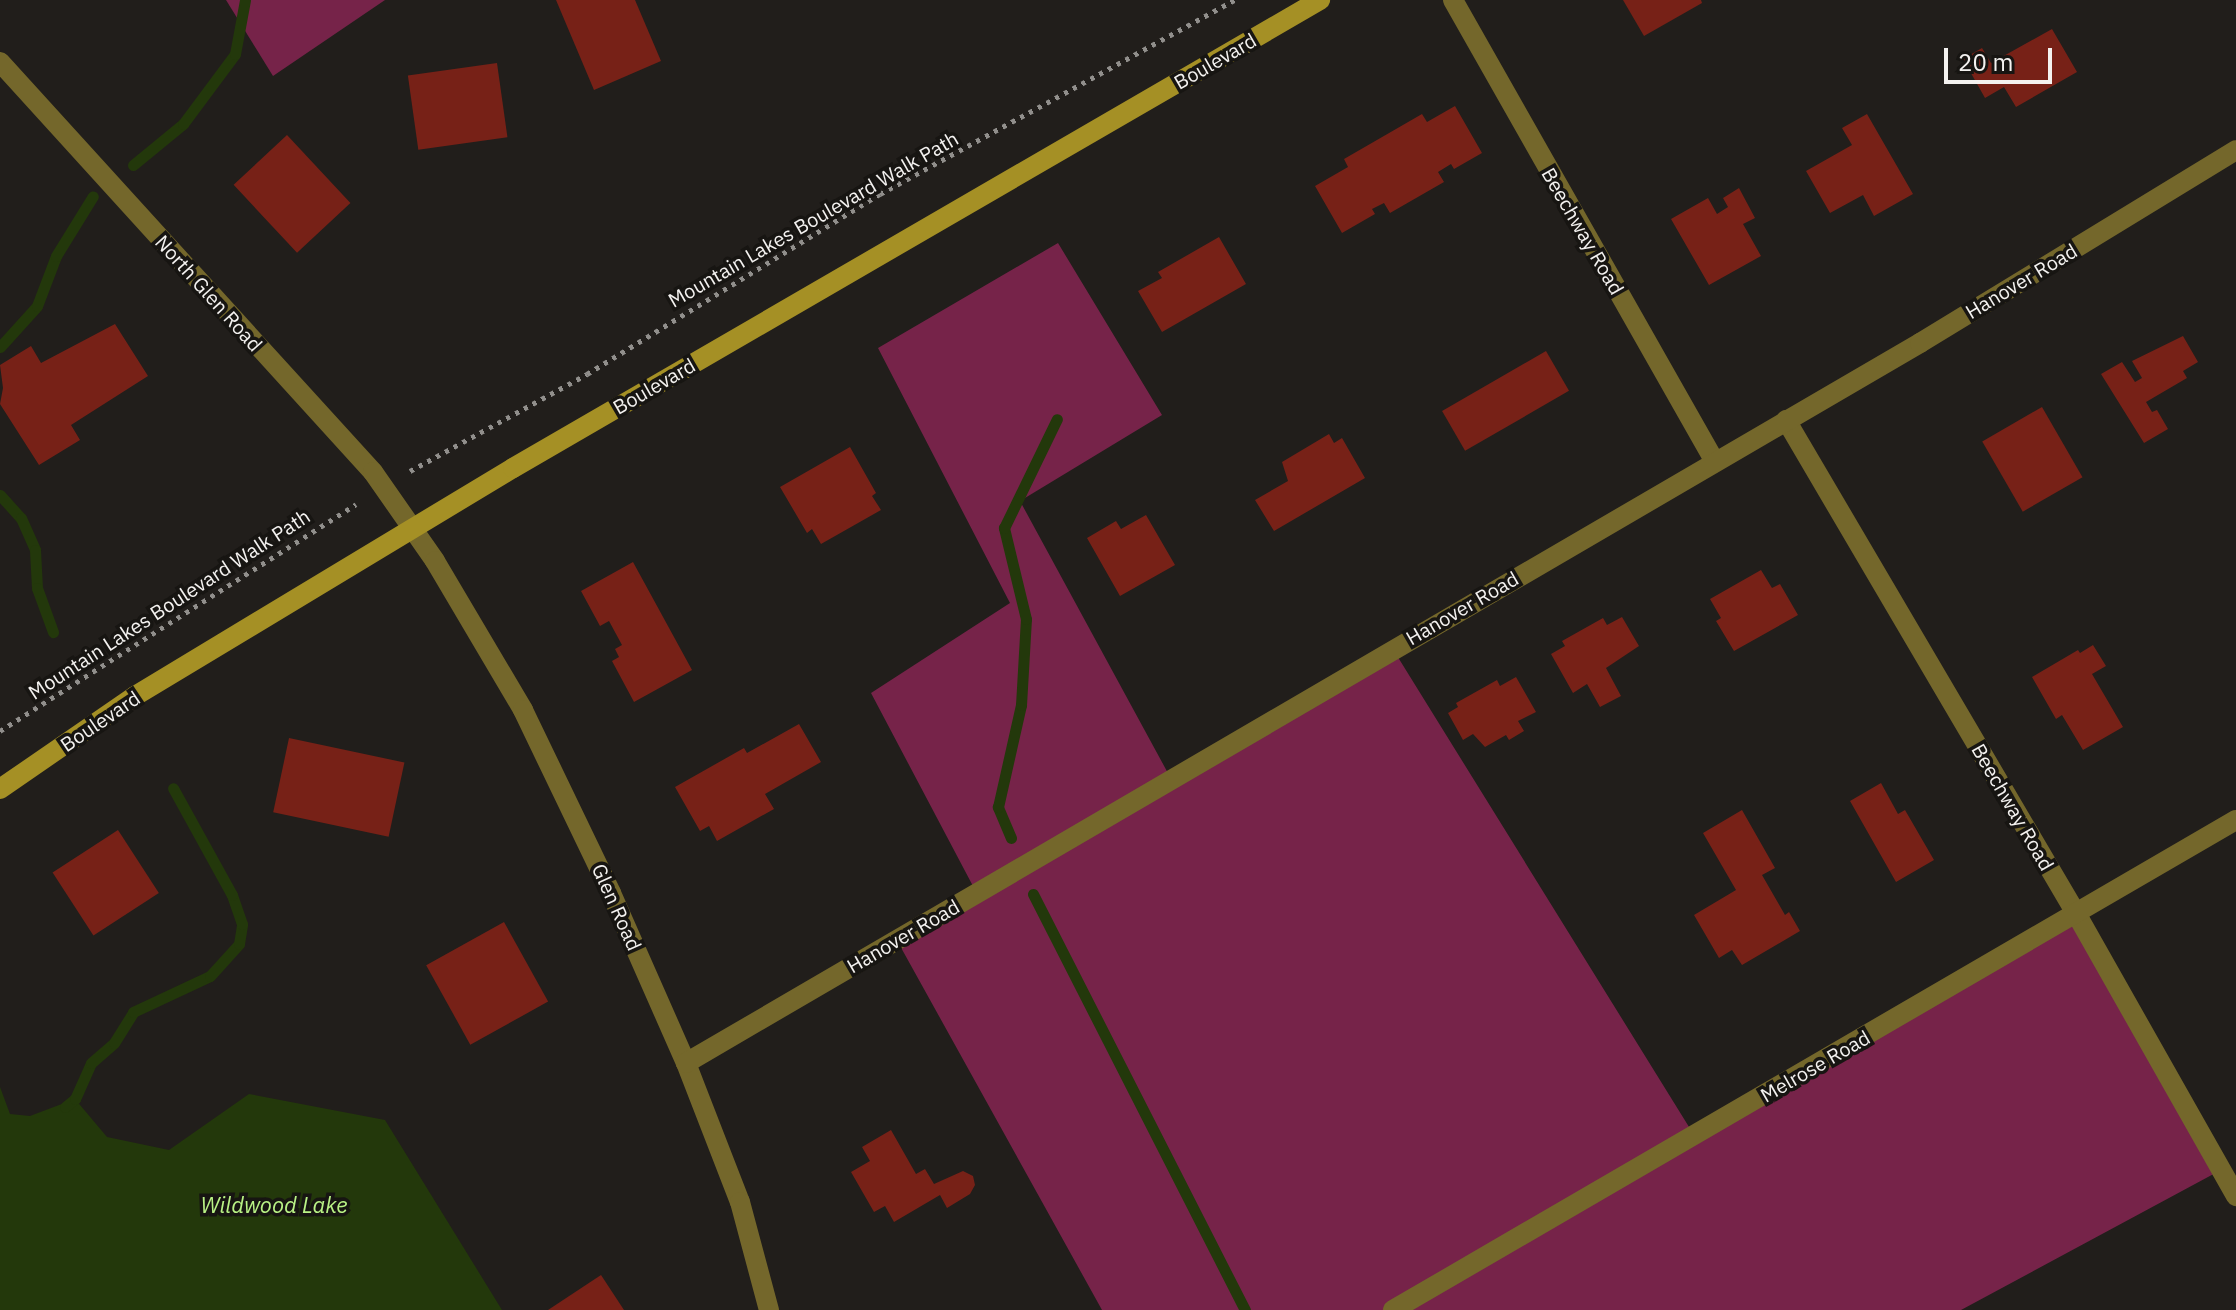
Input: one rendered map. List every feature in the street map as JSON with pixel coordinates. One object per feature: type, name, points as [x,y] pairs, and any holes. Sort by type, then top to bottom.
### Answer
[{"type":"main road","name":"Boulevard","points":[[0,789],[135,696],[410,530],[1320,0]]},
{"type":"street","name":"Beechway Road","points":[[1453,0],[1715,462]]},
{"type":"street","name":"North Glen Road","points":[[0,62],[373,472],[410,530]]},
{"type":"street","name":"Hanover Road","points":[[686,1063],[1920,343],[2236,150]]},
{"type":"street","name":"Beechway Road","points":[[1786,420],[2077,915],[2236,1196]]},
{"type":"street","name":"Glen Road","points":[[410,530],[435,561],[523,710],[611,893],[686,1063],[740,1202],[769,1310]]},
{"type":"street","name":"Melrose Road","points":[[1393,1310],[2236,820]]},
{"type":"path","name":"Mountain Lakes Boulevard Walk Path","points":[[410,471],[587,374],[880,194],[1235,0]]},
{"type":"path","name":"Mountain Lakes Boulevard Walk Path","points":[[0,731],[356,504]]},
{"type":"shaded area","points":[[226,0],[385,0],[273,76]]},
{"type":"shaded area","points":[[1058,243],[1162,415],[1020,501],[1169,775],[1391,646],[1694,1135],[2077,921],[2221,1170],[1961,1310],[1102,1310],[894,935],[974,888],[871,693],[1010,603],[878,348]]},
{"type":"water","name":"Wildwood Lake","points":[[0,1087],[10,1114],[30,1116],[75,1099],[107,1137],[169,1150],[249,1094],[385,1120],[502,1310],[0,1310]]},
{"type":"building","points":[[556,0],[635,0],[661,61],[594,90]]},
{"type":"building","points":[[1623,0],[1701,0],[1702,3],[1644,36]]},
{"type":"building","points":[[2052,29],[2077,72],[2016,107],[2004,87],[1985,98],[1963,59],[1982,48],[1991,63]]},
{"type":"building","points":[[497,63],[507,137],[418,150],[408,76]]},
{"type":"building","points":[[1455,106],[1482,153],[1454,169],[1451,164],[1438,172],[1444,182],[1390,213],[1384,203],[1372,209],[1375,214],[1342,233],[1315,186],[1348,167],[1344,159],[1422,114],[1427,122]]},
{"type":"building","points":[[1867,114],[1913,194],[1874,216],[1863,195],[1830,213],[1806,171],[1852,145],[1842,128]]},
{"type":"building","points":[[287,135],[350,203],[297,253],[234,185]]},
{"type":"building","points":[[1739,188],[1755,218],[1743,224],[1761,256],[1709,285],[1671,219],[1708,198],[1717,214],[1728,207],[1723,198]]},
{"type":"building","points":[[1219,237],[1246,284],[1162,332],[1138,291],[1162,278],[1158,272]]},
{"type":"building","points":[[115,324],[148,376],[71,425],[80,440],[39,465],[0,404],[3,388],[0,365],[31,346],[41,363]]},
{"type":"building","points":[[2183,336],[2198,362],[2183,371],[2187,378],[2146,402],[2152,412],[2157,410],[2168,429],[2144,443],[2101,374],[2122,362],[2135,382],[2142,378],[2132,361]]},
{"type":"building","points":[[1546,351],[1569,391],[1465,451],[1442,411]]},
{"type":"building","points":[[2042,407],[2082,477],[2023,512],[1982,442]]},
{"type":"building","points":[[1329,434],[1334,443],[1342,438],[1365,478],[1274,531],[1255,500],[1288,481],[1282,462]]},
{"type":"building","points":[[850,447],[876,493],[872,496],[881,510],[821,544],[812,529],[807,533],[780,487]]},
{"type":"building","points":[[1146,515],[1175,565],[1120,596],[1087,538],[1116,521],[1121,529]]},
{"type":"building","points":[[633,562],[692,670],[634,702],[612,661],[619,657],[615,649],[622,645],[609,621],[600,626],[581,591]]},
{"type":"building","points":[[1761,570],[1772,588],[1780,584],[1798,615],[1734,651],[1716,621],[1721,618],[1710,599]]},
{"type":"building","points":[[1622,617],[1639,646],[1606,668],[1621,696],[1600,707],[1587,684],[1573,693],[1551,654],[1565,646],[1562,641],[1603,618],[1607,625]]},
{"type":"building","points":[[2093,645],[2106,666],[2092,674],[2123,727],[2083,750],[2062,715],[2056,719],[2032,677],[2078,650],[2080,653]]},
{"type":"building","points":[[1516,677],[1536,712],[1518,721],[1524,731],[1509,740],[1506,735],[1485,747],[1473,734],[1463,740],[1448,713],[1458,707],[1456,703],[1497,680],[1500,686]]},
{"type":"building","points":[[799,724],[821,762],[765,794],[774,809],[717,841],[709,826],[700,831],[675,787],[744,748],[747,753]]},
{"type":"building","points":[[289,738],[404,763],[389,837],[273,812]]},
{"type":"building","points":[[1881,783],[1898,814],[1905,810],[1934,860],[1896,882],[1850,801]]},
{"type":"building","points":[[1742,810],[1775,868],[1762,875],[1785,915],[1789,912],[1800,931],[1742,965],[1732,950],[1719,958],[1694,915],[1736,890],[1703,833]]},
{"type":"building","points":[[118,830],[159,893],[93,935],[53,872]]},
{"type":"building","points":[[504,922],[548,1002],[470,1045],[426,965]]},
{"type":"building","points":[[891,1130],[916,1174],[925,1169],[934,1184],[963,1171],[973,1176],[975,1185],[970,1194],[947,1208],[940,1195],[894,1222],[885,1206],[874,1212],[851,1172],[870,1161],[862,1147]]},
{"type":"building","points":[[601,1275],[624,1310],[548,1310]]},
{"type":"waterway","points":[[133,165],[183,124],[235,54],[245,0]]},
{"type":"waterway","points":[[0,347],[37,306],[56,256],[93,196]]},
{"type":"waterway","points":[[1011,838],[998,807],[1021,705],[1026,619],[1004,528],[1057,419]]},
{"type":"waterway","points":[[0,495],[21,518],[35,550],[37,588],[53,632]]},
{"type":"waterway","points":[[65,1107],[75,1099],[91,1063],[114,1043],[133,1012],[210,976],[239,944],[242,924],[232,895],[173,788]]},
{"type":"waterway","points":[[1033,894],[1245,1310]]}]
